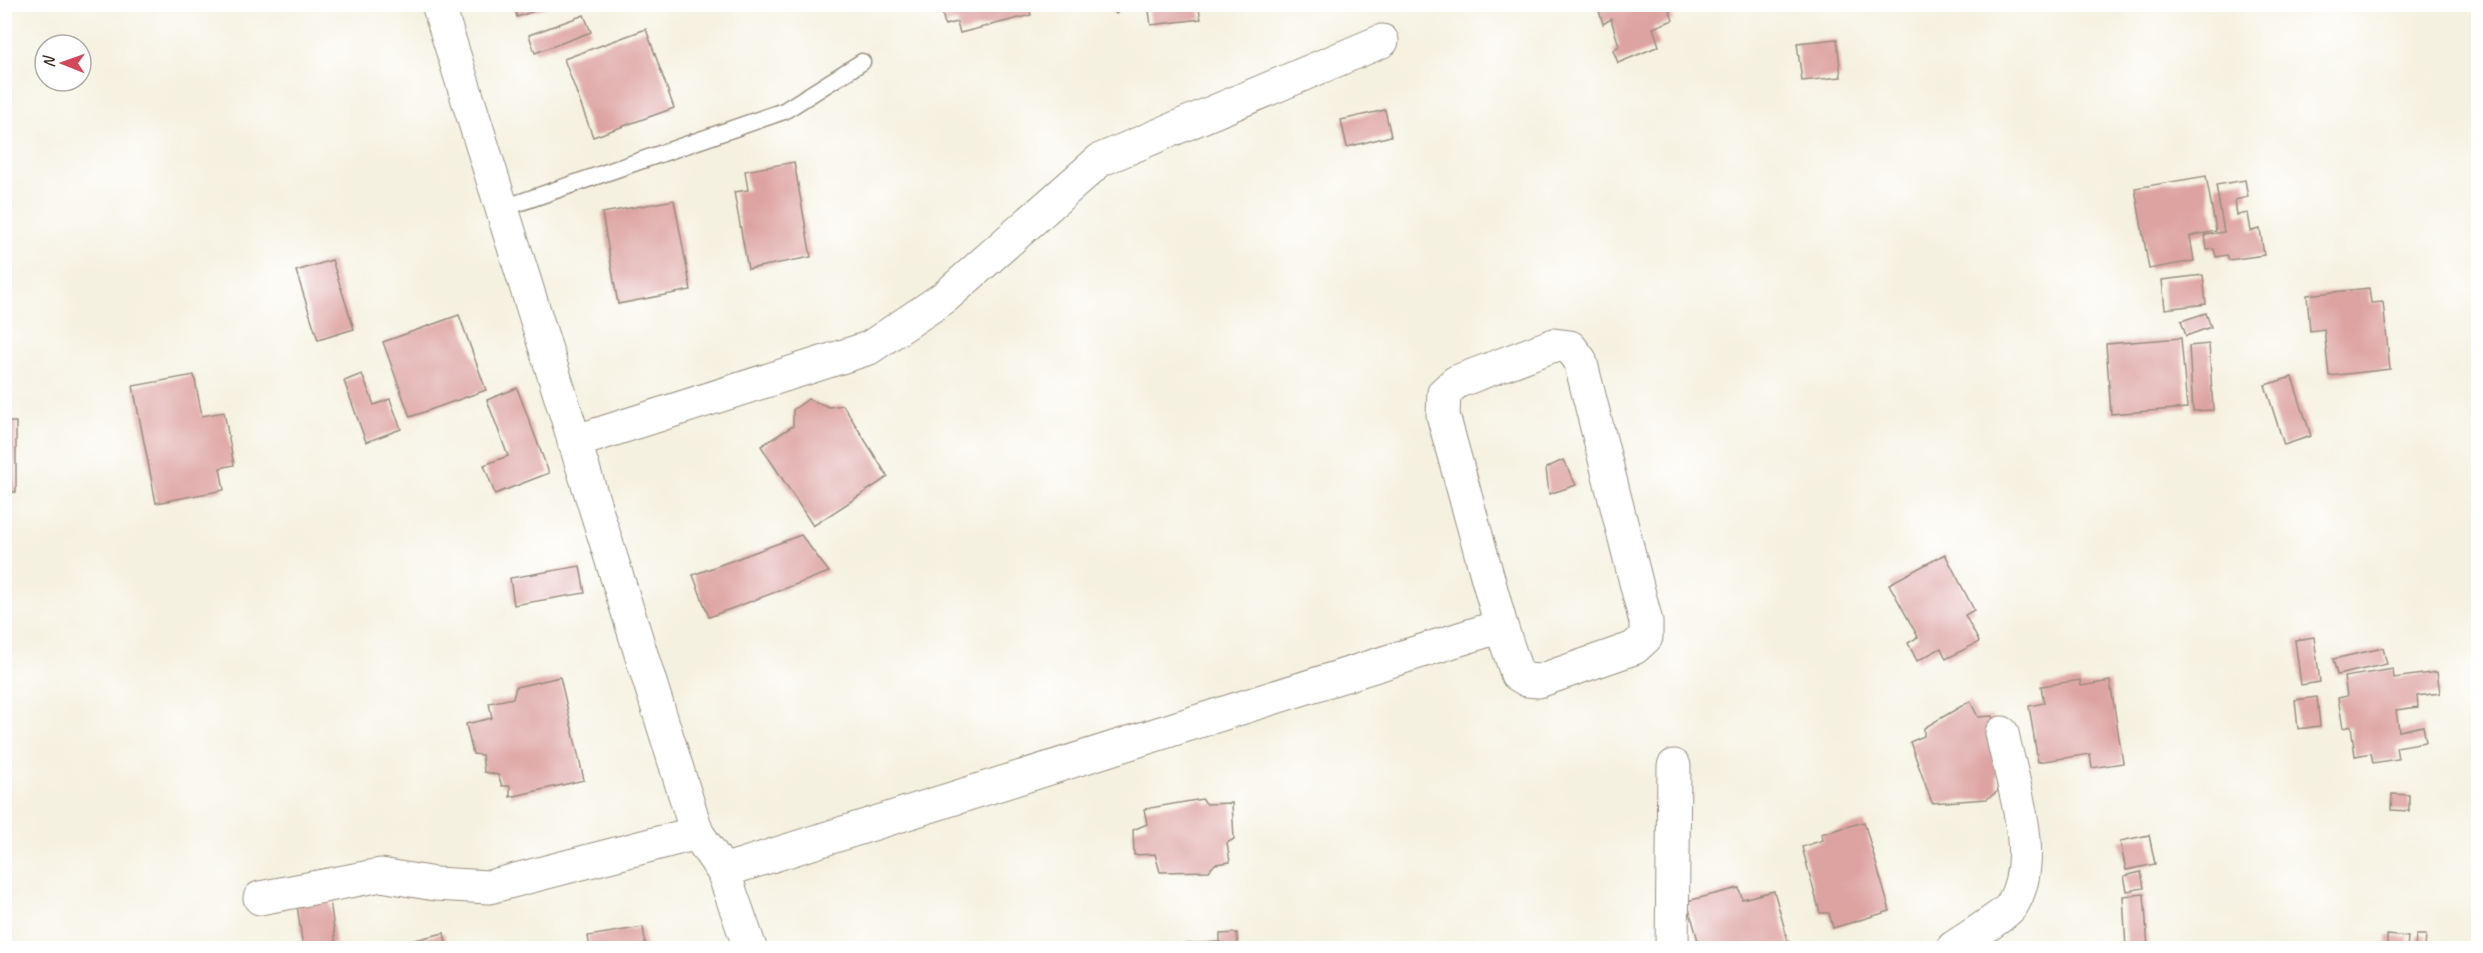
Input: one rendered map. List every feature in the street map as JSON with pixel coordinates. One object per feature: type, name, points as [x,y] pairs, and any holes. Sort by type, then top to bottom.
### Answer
[{"type":"street","points":[[438,4],[698,833],[723,871],[750,948]]},
{"type":"street","points":[[574,442],[869,348],[945,297],[1100,160],[1382,41]]},
{"type":"street","points":[[1554,345],[1570,347],[1580,360],[1583,371],[1647,622],[1646,637],[1634,648],[1539,681],[1527,680],[1517,674],[1501,626],[1443,415],[1444,393],[1455,382],[1554,345]]},
{"type":"street","points":[[723,871],[1501,626]]},
{"type":"street","points":[[1953,948],[2012,907],[2023,874],[2024,834],[2002,734]]},
{"type":"street","points":[[1672,948],[1674,766]]},
{"type":"street","points":[[260,898],[381,875],[435,884],[489,887],[698,833]]},
{"type":"lane","points":[[501,210],[784,111],[862,62]]},
{"type":"building","points":[[513,4],[552,4],[552,5],[517,17]]},
{"type":"building","points":[[940,4],[1028,4],[1031,15],[960,33],[957,22],[945,25]]},
{"type":"building","points":[[1106,4],[1124,4],[1116,14]]},
{"type":"building","points":[[1148,4],[1198,4],[1201,19],[1151,25]]},
{"type":"building","points":[[1597,4],[1667,4],[1673,20],[1653,28],[1659,46],[1618,63],[1613,50],[1619,46],[1611,19],[1603,24]]},
{"type":"building","points":[[584,15],[591,32],[535,53],[529,35]]},
{"type":"building","points":[[646,29],[674,108],[593,137],[564,59]]},
{"type":"building","points":[[1837,39],[1841,77],[1802,81],[1797,43]]},
{"type":"building","points":[[1385,110],[1391,136],[1347,147],[1341,120]]},
{"type":"building","points":[[794,162],[811,257],[748,269],[734,192],[748,190],[745,171]]},
{"type":"building","points":[[2206,176],[2216,231],[2190,236],[2194,261],[2149,269],[2135,188]]},
{"type":"building","points":[[2245,180],[2248,197],[2235,200],[2237,215],[2248,213],[2251,231],[2260,229],[2264,255],[2229,260],[2227,255],[2216,257],[2214,249],[2207,250],[2205,235],[2224,232],[2216,185]]},
{"type":"building","points":[[674,200],[691,290],[618,304],[602,213]]},
{"type":"building","points":[[332,260],[354,329],[318,340],[296,271]]},
{"type":"building","points":[[2203,275],[2206,304],[2165,309],[2162,280]]},
{"type":"building","points":[[2369,288],[2371,303],[2383,302],[2390,369],[2329,376],[2324,329],[2310,331],[2307,295]]},
{"type":"building","points":[[2206,313],[2211,327],[2186,336],[2181,321]]},
{"type":"building","points":[[459,315],[486,390],[410,417],[383,342]]},
{"type":"building","points":[[2181,338],[2187,408],[2111,414],[2106,344]]},
{"type":"building","points":[[2209,344],[2213,410],[2193,411],[2189,346]]},
{"type":"building","points":[[362,374],[374,405],[390,399],[401,429],[366,442],[344,381]]},
{"type":"building","points":[[194,375],[202,416],[224,412],[234,465],[220,468],[224,490],[156,503],[133,386]]},
{"type":"building","points":[[2292,377],[2311,436],[2284,445],[2265,385]]},
{"type":"building","points":[[517,388],[549,473],[495,494],[484,465],[508,456],[487,400]]},
{"type":"building","points":[[808,399],[829,407],[843,405],[888,477],[813,526],[761,446],[793,426],[793,410]]},
{"type":"building","points":[[4,422],[16,422],[16,492],[4,492]]},
{"type":"building","points":[[1563,460],[1576,485],[1549,494],[1546,468]]},
{"type":"building","points":[[801,535],[829,572],[709,617],[693,575]]},
{"type":"building","points":[[1945,554],[1974,610],[1965,615],[1979,642],[1946,659],[1941,648],[1917,661],[1908,643],[1918,637],[1889,584]]},
{"type":"building","points":[[580,566],[585,593],[514,605],[510,578]]},
{"type":"building","points":[[2314,637],[2320,682],[2301,685],[2295,640]]},
{"type":"building","points":[[2383,648],[2387,664],[2337,675],[2333,659]]},
{"type":"building","points":[[2393,669],[2394,678],[2437,672],[2440,693],[2417,696],[2418,707],[2396,710],[2399,731],[2423,726],[2426,742],[2396,747],[2398,759],[2373,763],[2371,753],[2355,756],[2351,726],[2343,728],[2338,698],[2347,696],[2344,677]]},
{"type":"building","points":[[560,677],[584,780],[510,797],[510,786],[502,786],[498,775],[484,772],[482,755],[473,754],[466,724],[492,718],[489,703],[513,698],[516,687]]},
{"type":"building","points":[[2080,680],[2081,686],[2110,681],[2123,763],[2092,768],[2090,754],[2038,762],[2029,706],[2044,703],[2041,686]]},
{"type":"building","points":[[2317,697],[2320,726],[2298,729],[2295,700]]},
{"type":"building","points":[[1970,701],[1978,717],[1992,716],[2006,754],[1996,777],[1998,791],[1987,799],[1932,803],[1910,742],[1924,736],[1924,728]]},
{"type":"building","points":[[2392,794],[2409,795],[2409,811],[2391,810]]},
{"type":"building","points":[[1202,799],[1207,804],[1232,803],[1234,839],[1227,843],[1230,862],[1215,864],[1209,871],[1160,872],[1155,854],[1134,855],[1133,830],[1147,824],[1144,809]]},
{"type":"building","points":[[1864,822],[1890,911],[1833,928],[1829,913],[1820,913],[1802,847],[1823,840],[1821,834]]},
{"type":"building","points":[[2149,835],[2155,864],[2126,870],[2120,841]]},
{"type":"building","points":[[2141,872],[2144,888],[2127,891],[2124,876]]},
{"type":"building","points":[[1739,888],[1742,899],[1774,891],[1790,948],[1700,948],[1687,901]]},
{"type":"building","points":[[329,893],[336,944],[303,948],[296,898]]},
{"type":"building","points":[[2144,894],[2148,948],[2126,948],[2123,896]]},
{"type":"building","points":[[643,927],[646,948],[590,948],[588,936]]},
{"type":"building","points":[[444,933],[447,948],[381,948]]},
{"type":"building","points":[[1237,933],[1238,948],[1177,948],[1177,944],[1220,942],[1220,934]]},
{"type":"building","points":[[2387,935],[2408,937],[2407,948],[2361,948],[2361,944],[2387,945]]},
{"type":"building","points":[[2416,935],[2426,935],[2425,948],[2415,948]]}]
